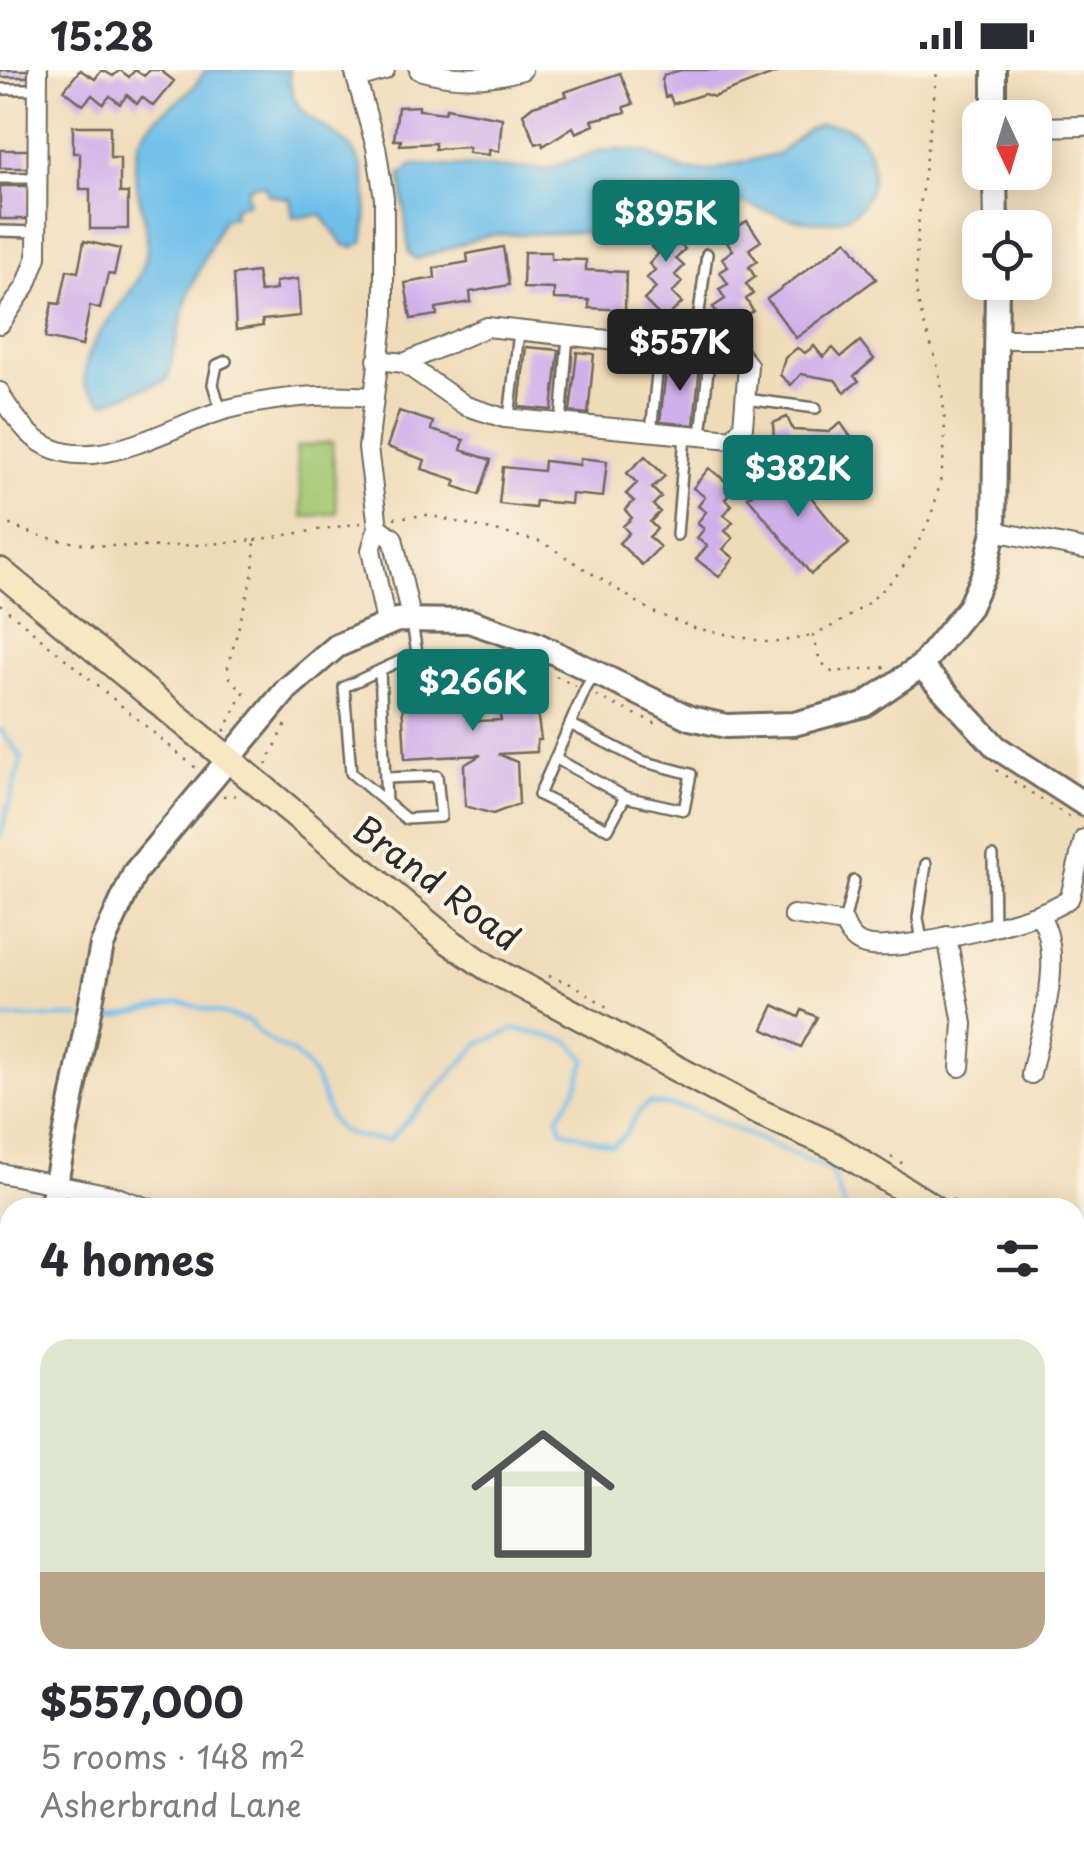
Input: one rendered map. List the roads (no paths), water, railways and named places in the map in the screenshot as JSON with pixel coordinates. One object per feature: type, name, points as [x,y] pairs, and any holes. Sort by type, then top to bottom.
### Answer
[{"type":"main road","name":"Brand Road","points":[[0,571],[221,774],[487,967],[754,1110],[832,1145],[933,1198]]},
{"type":"street","points":[[386,70],[355,74],[376,147],[384,198],[386,265],[368,448],[377,524],[371,550],[386,623]]},
{"type":"street","points":[[420,70],[445,78],[516,71]]},
{"type":"street","points":[[994,70],[994,100]]},
{"type":"street","points":[[0,324],[26,286],[37,256],[38,79]]},
{"type":"street","points":[[1052,127],[1084,126]]},
{"type":"street","points":[[53,1198],[102,944],[136,872],[221,774],[287,689],[337,646],[386,623],[412,618],[468,621],[536,644],[690,718],[760,728],[829,717],[864,705],[921,666],[969,607],[994,531],[997,300]]},
{"type":"street","points":[[377,360],[404,363],[466,406],[509,418],[737,437],[745,399],[747,360],[739,354],[487,327],[404,363]]},
{"type":"street","points":[[998,339],[1084,338]]},
{"type":"street","points":[[0,392],[27,432],[46,445],[94,455],[222,411],[282,397],[373,397]]},
{"type":"street","points":[[377,524],[396,546],[412,618]]},
{"type":"street","points":[[994,531],[1084,549]]},
{"type":"street","points":[[921,666],[996,747],[1084,804]]},
{"type":"street","points":[[793,915],[844,923],[855,941],[870,946],[947,936],[1040,916],[1070,897],[1084,839]]},
{"type":"street","points":[[1031,1074],[1050,953],[1048,928],[1040,916]]},
{"type":"street","points":[[947,936],[963,1024],[960,1067]]},
{"type":"street","points":[[0,1173],[111,1198]]},
{"type":"lane","points":[[0,88],[38,79]]},
{"type":"lane","points":[[0,178],[38,178]]},
{"type":"lane","points":[[0,232],[37,232]]},
{"type":"lane","points":[[677,535],[693,436],[707,254]]},
{"type":"lane","points":[[509,418],[519,330]]},
{"type":"lane","points":[[561,423],[568,336]]},
{"type":"lane","points":[[651,432],[660,345]]},
{"type":"lane","points":[[222,411],[212,375],[216,365],[226,361]]},
{"type":"lane","points":[[745,399],[816,408]]},
{"type":"lane","points":[[385,778],[437,776],[441,817],[406,819],[351,773],[344,688],[417,652],[412,618]]},
{"type":"lane","points":[[380,670],[386,802]]},
{"type":"lane","points":[[594,674],[538,794],[608,829],[624,798]]},
{"type":"lane","points":[[555,758],[624,798],[684,810],[691,774],[642,762],[570,724]]},
{"type":"lane","points":[[993,856],[994,926]]},
{"type":"lane","points":[[922,940],[918,918],[926,864]]},
{"type":"lane","points":[[844,923],[854,881]]},
{"type":"water","points":[[205,70],[289,70],[291,87],[303,111],[343,141],[359,160],[367,195],[363,242],[354,247],[344,245],[321,215],[293,218],[290,198],[269,195],[264,185],[252,185],[247,191],[248,203],[233,208],[234,217],[223,219],[188,294],[167,380],[104,403],[85,385],[86,367],[90,350],[144,264],[147,233],[135,173],[139,143],[152,122],[190,90]]},
{"type":"water","points":[[821,124],[844,126],[857,134],[871,160],[870,190],[863,204],[836,220],[790,218],[696,190],[672,189],[639,196],[592,232],[488,235],[417,259],[409,253],[401,175],[413,165],[547,169],[599,151],[618,150],[644,152],[685,171],[710,171],[780,153],[806,130]]},
{"type":"waterway","points":[[0,729],[22,758],[0,836]]},
{"type":"waterway","points":[[95,1017],[115,1017],[180,1002],[251,1022],[263,1036],[305,1064],[337,1127],[364,1138],[389,1140],[480,1043],[516,1029],[569,1041],[586,1059],[576,1089],[558,1117],[562,1130],[612,1145],[649,1103],[690,1109],[831,1171],[841,1198]]},
{"type":"waterway","points":[[0,1018],[81,1017]]}]
